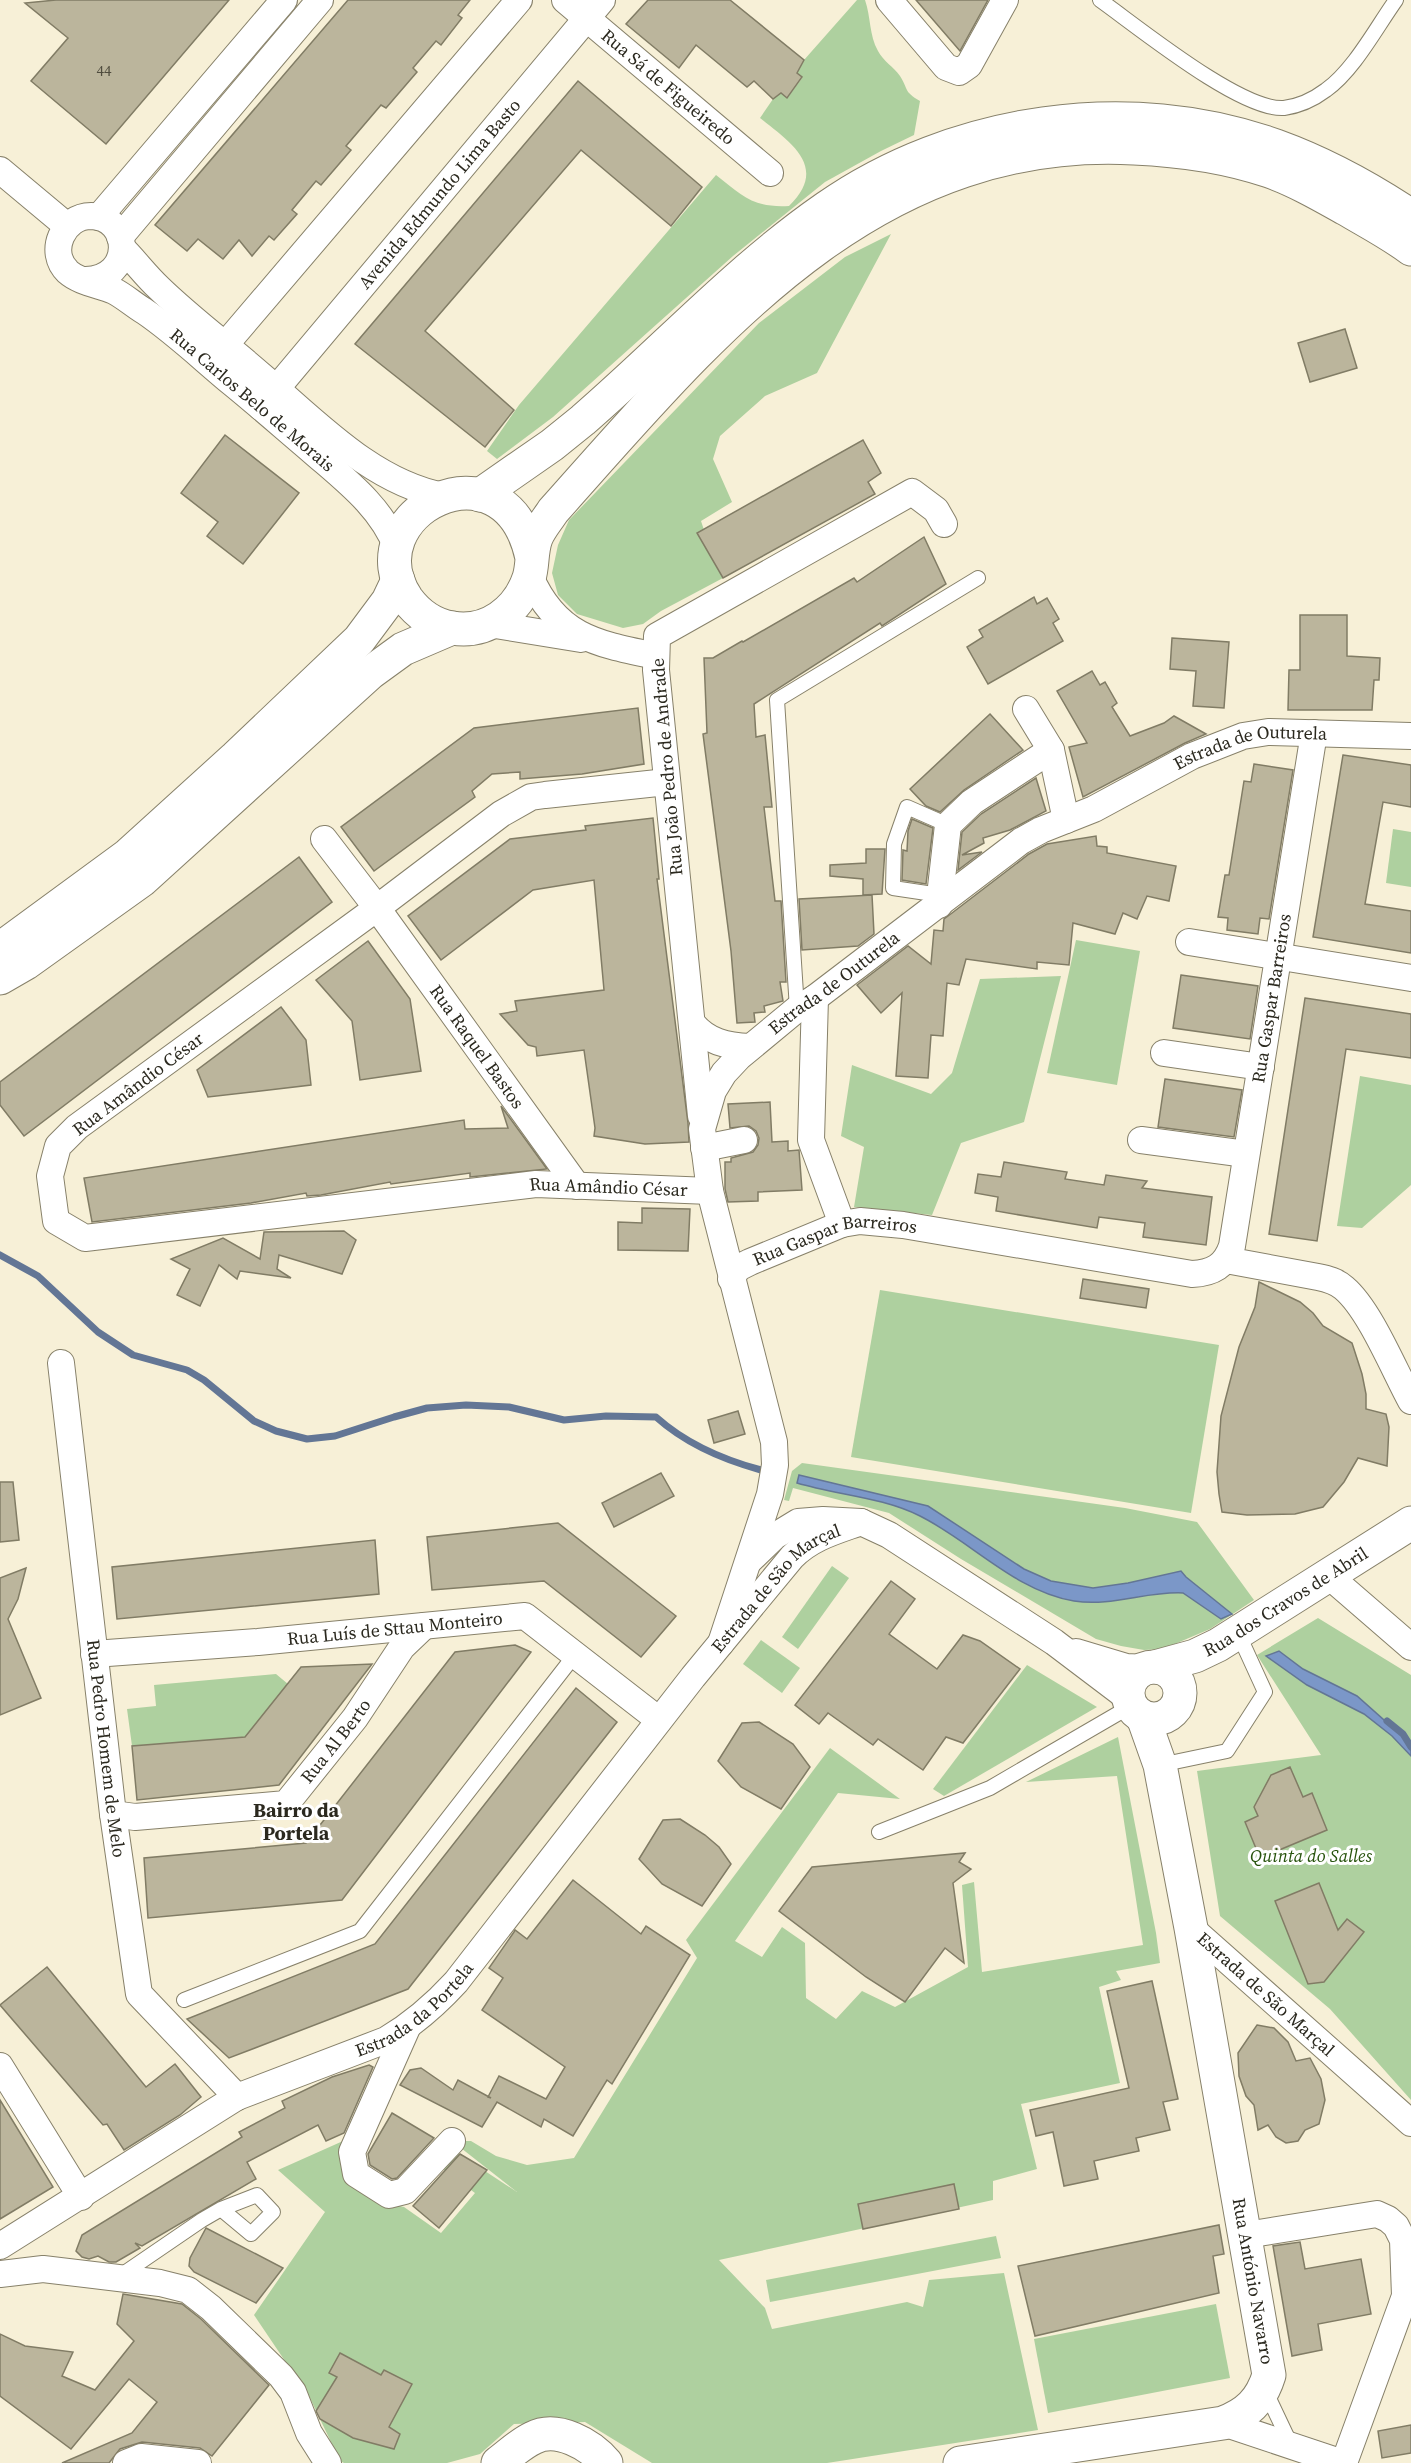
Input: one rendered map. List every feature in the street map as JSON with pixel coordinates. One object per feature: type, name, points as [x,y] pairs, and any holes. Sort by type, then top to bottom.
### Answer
[{"type":"street","points":[[99,218],[284,0]]},
{"type":"street","points":[[86,280],[96,280],[107,276],[115,269],[120,259],[121,242],[321,0]]},
{"type":"street","points":[[225,345],[519,0]]},
{"type":"street","name":"Rua Sá de Figueiredo","points":[[565,0],[594,9],[770,173]]},
{"type":"street","points":[[889,0],[946,67],[959,72],[969,65],[1005,0]]},
{"type":"street","name":"Avenida Edmundo Lima Basto","points":[[269,398],[594,9]]},
{"type":"street","points":[[480,495],[552,445],[583,420],[779,243],[828,207],[868,182],[904,164],[977,137],[1023,127],[1079,121],[1154,121],[1203,128],[1267,143],[1308,160],[1387,200],[1411,216]]},
{"type":"street","points":[[599,642],[577,632],[551,613],[540,600],[531,567],[527,537],[516,518],[500,504],[480,495],[462,493],[444,496],[428,503],[413,515],[403,531],[397,548],[395,564],[398,580],[412,607],[424,617],[452,628],[471,629],[489,624],[508,613],[522,597],[531,567],[536,538],[553,511],[676,376],[747,306],[817,247],[844,228],[898,197],[989,162],[1053,150],[1105,146],[1192,153],[1279,175],[1328,199],[1411,249]]},
{"type":"street","points":[[0,170],[67,226],[82,217],[99,218],[108,222],[121,242],[158,287],[225,345],[269,398]]},
{"type":"street","name":"Rua Carlos Belo de Morais","points":[[67,226],[62,234],[58,254],[68,272],[116,292],[373,467],[426,492],[444,496]]},
{"type":"street","name":"Rua Carlos Belo de Morais","points":[[269,398],[362,496],[390,530],[397,548]]},
{"type":"street","name":"Rua João Pedro de Andrade","points":[[703,1139],[667,782],[656,656],[657,636],[912,492],[936,510],[944,524]]},
{"type":"street","points":[[0,949],[128,855],[236,758],[359,639],[388,601],[398,580]]},
{"type":"street","points":[[489,624],[599,642],[656,656]]},
{"type":"street","points":[[0,978],[26,963],[142,880],[370,673],[402,649],[452,628]]},
{"type":"street","points":[[1026,709],[1051,750],[1066,820]]},
{"type":"street","name":"Estrada de Outurela","points":[[747,1564],[770,1494],[776,1466],[774,1443],[710,1191],[703,1139],[713,1092],[724,1073],[750,1047],[806,1003],[939,900],[1021,841],[1094,809],[1192,756],[1243,736],[1268,732],[1411,736]]},
{"type":"street","name":"Rua Gaspar Barreiros","points":[[731,1278],[738,1268],[750,1262],[843,1224],[860,1221],[903,1225],[1192,1274],[1211,1272],[1226,1260],[1232,1246],[1314,733]]},
{"type":"street","points":[[939,900],[948,825],[972,802],[1051,750]]},
{"type":"street","name":"Rua Amândio César","points":[[667,782],[531,798],[501,814],[377,908],[77,1127],[58,1146],[50,1176],[56,1221],[85,1238],[536,1184],[710,1191]]},
{"type":"street","name":"Rua Raquel Bastos","points":[[324,839],[377,908],[577,1186]]},
{"type":"street","points":[[1189,942],[1411,978]]},
{"type":"street","points":[[806,1003],[811,1140],[843,1224]]},
{"type":"street","points":[[692,1023],[700,1033],[719,1043],[750,1047]]},
{"type":"street","points":[[1164,1053],[1261,1067]]},
{"type":"street","points":[[703,1139],[744,1140]]},
{"type":"street","points":[[1141,1140],[1246,1154]]},
{"type":"street","points":[[1226,1260],[1318,1276],[1332,1280],[1344,1288],[1366,1317],[1411,1401]]},
{"type":"street","name":"Rua Pedro Homem de Melo","points":[[61,1363],[113,1814],[139,1994],[237,2097]]},
{"type":"street","points":[[770,1494],[778,1516],[790,1527],[815,1539]]},
{"type":"street","name":"Estrada de São Marçal","points":[[720,1643],[747,1564],[775,1536],[798,1522],[824,1520],[861,1522],[889,1535],[1150,1706],[1191,1928],[1411,2123]]},
{"type":"street","name":"Estrada de São Marçal","points":[[720,1643],[792,1557],[815,1539],[861,1522]]},
{"type":"street","name":"Rua dos Cravos de Abril","points":[[1152,1667],[1187,1658],[1228,1639],[1411,1523]]},
{"type":"street","points":[[1329,1576],[1411,1647]]},
{"type":"street","name":"Rua Luís de Sttau Monteiro","points":[[94,1654],[258,1642],[525,1616],[659,1720]]},
{"type":"street","name":"Rua Al Berto","points":[[113,1814],[135,1817],[286,1804],[355,1718],[402,1647],[424,1626]]},
{"type":"street","points":[[1150,1706],[1228,1639]]},
{"type":"street","name":"Estrada de São Marçal","points":[[1054,1642],[1104,1662],[1126,1667],[1152,1667],[1170,1672],[1179,1685],[1150,1706]]},
{"type":"street","name":"Estrada da Portela","points":[[0,2246],[81,2198],[237,2097],[386,2040],[429,2011],[456,1982],[720,1643]]},
{"type":"street","name":"Rua António Navarro","points":[[966,2462],[1223,2423],[1239,2417],[1255,2404],[1264,2389],[1269,2375],[1268,2361],[1191,1928]]},
{"type":"street","points":[[407,2028],[352,2152],[356,2174],[389,2194],[405,2191],[452,2142]]},
{"type":"street","points":[[0,2066],[81,2198]]},
{"type":"street","points":[[1223,2423],[1343,2463],[1405,2296],[1403,2240],[1396,2226],[1388,2218],[1377,2214],[1246,2235]]},
{"type":"street","points":[[30,2229],[43,2269]]},
{"type":"street","points":[[0,2274],[43,2269],[160,2283],[188,2290],[211,2307],[281,2376],[293,2392],[309,2433],[328,2463]]},
{"type":"street","points":[[498,2463],[535,2436],[549,2434],[565,2436],[580,2442],[606,2463]]},
{"type":"street","points":[[126,2463],[141,2457],[198,2463]]},
{"type":"lane","points":[[1100,0],[1224,88],[1255,103],[1284,108],[1309,101],[1328,89],[1347,70],[1396,0]]},
{"type":"lane","points":[[806,1003],[777,700],[978,578]]},
{"type":"lane","points":[[939,900],[893,888],[894,844],[907,807],[948,825]]},
{"type":"lane","points":[[1160,1765],[1227,1751],[1265,1692],[1228,1639]]},
{"type":"lane","points":[[184,2000],[360,1931],[574,1656]]},
{"type":"lane","points":[[879,1832],[990,1788],[1150,1706]]},
{"type":"lane","points":[[117,2278],[221,2209]]},
{"type":"lane","points":[[1264,2389],[1291,2445]]},
{"type":"green space","points":[[857,0],[865,0],[873,39],[880,55],[900,76],[909,92],[920,101],[914,135],[825,182],[733,256],[553,417],[497,459],[487,451],[519,405],[716,175],[741,195],[766,205],[789,206],[801,192],[806,179],[806,168],[801,157],[783,137],[760,118],[773,99],[781,93],[788,97],[802,78],[797,73],[804,60]]},
{"type":"green space","points":[[891,234],[817,373],[765,396],[720,436],[713,459],[732,502],[701,521],[704,530],[698,534],[723,578],[661,611],[643,624],[623,628],[577,614],[558,595],[552,573],[558,545],[569,520],[759,323],[845,257]]},
{"type":"green space","points":[[1393,829],[1411,832],[1411,887],[1386,883]]},
{"type":"green space","points":[[1076,940],[1140,951],[1117,1085],[1047,1073]]},
{"type":"green space","points":[[1061,976],[1024,1122],[961,1143],[932,1215],[854,1207],[864,1147],[841,1136],[852,1065],[931,1094],[952,1073],[980,979]]},
{"type":"green space","points":[[1360,1076],[1411,1085],[1411,1185],[1362,1228],[1337,1226]]},
{"type":"green space","points":[[880,1290],[1219,1345],[1191,1513],[851,1457]]},
{"type":"green space","points":[[802,1463],[1125,1508],[1197,1522],[1254,1600],[1210,1629],[1163,1649],[1144,1650],[1096,1639],[961,1559],[889,1513],[793,1488],[789,1501],[784,1500],[792,1471]]},
{"type":"green space","points":[[832,1566],[849,1578],[798,1649],[782,1637]]},
{"type":"green space","name":"Quinta do Salles","points":[[1318,1618],[1411,1675],[1411,2100],[1330,2009],[1220,1916],[1197,1771],[1321,1755],[1257,1655]]},
{"type":"green space","points":[[761,1640],[800,1668],[782,1693],[743,1664]]},
{"type":"green space","points":[[1027,1665],[1097,1707],[944,1796],[933,1789]]},
{"type":"green space","points":[[276,1674],[288,1684],[245,1737],[132,1746],[127,1709],[156,1706],[154,1685]]},
{"type":"green space","points":[[1118,1737],[1160,1963],[1116,1971],[1121,1980],[1099,1987],[1120,2083],[1021,2104],[1037,2169],[993,2181],[993,2200],[719,2260],[765,2308],[772,2329],[907,2302],[923,2307],[929,2280],[1004,2273],[1038,2430],[827,2463],[652,2463],[585,2422],[514,2424],[480,2454],[447,2463],[344,2463],[340,2461],[310,2398],[254,2315],[325,2212],[278,2170],[343,2141],[347,2183],[386,2203],[404,2207],[441,2233],[475,2193],[440,2167],[453,2150],[517,2192],[452,2141],[471,2141],[496,2156],[527,2165],[574,2158],[697,1958],[686,1940],[830,1748],[900,1799],[838,1793],[735,1941],[762,1957],[782,1927],[805,1943],[806,1998],[836,2019],[862,1991],[895,2007],[968,1967],[962,1885],[974,1882],[982,1972],[1143,1945],[1117,1776],[1026,1782]]},
{"type":"green space","points":[[996,2236],[1001,2258],[770,2302],[766,2280]]},
{"type":"green space","points":[[1216,2304],[1230,2378],[1048,2413],[1034,2339]]},
{"type":"water","points":[[799,1475],[928,1506],[1024,1569],[1051,1581],[1093,1588],[1181,1571],[1232,1614],[1221,1619],[1183,1593],[1156,1594],[1102,1602],[1074,1601],[1053,1596],[1013,1577],[920,1516],[875,1500],[797,1483]]},
{"type":"water","points":[[1279,1651],[1303,1669],[1357,1696],[1411,1744],[1411,1756],[1392,1736],[1364,1714],[1307,1685],[1266,1656]]},
{"type":"building","points":[[56,0],[229,0],[106,144],[31,81],[68,38],[25,3]]},
{"type":"building","points":[[348,0],[470,0],[458,15],[462,18],[441,45],[436,41],[413,68],[417,72],[386,108],[381,105],[346,146],[351,150],[321,185],[316,181],[292,210],[297,214],[274,240],[269,236],[252,256],[239,240],[223,259],[198,239],[187,251],[155,225]]},
{"type":"building","points":[[648,0],[730,0],[804,60],[797,73],[802,77],[787,98],[781,93],[773,99],[754,81],[747,87],[696,45],[679,68],[626,24]]},
{"type":"building","points":[[916,0],[988,0],[960,51]]},
{"type":"building","points":[[578,81],[702,187],[671,226],[581,150],[425,331],[514,410],[485,447],[355,344]]},
{"type":"building","points":[[1345,329],[1357,368],[1310,382],[1298,343]]},
{"type":"building","points":[[225,435],[299,493],[243,564],[207,536],[218,522],[181,493]]},
{"type":"building","points":[[863,440],[881,473],[868,482],[875,494],[723,578],[697,533]]},
{"type":"building","points":[[924,537],[946,584],[882,626],[880,623],[754,704],[756,737],[765,735],[772,807],[764,807],[775,901],[781,901],[786,982],[780,982],[783,1001],[764,1006],[765,1012],[754,1013],[755,1022],[737,1023],[731,951],[703,734],[707,733],[704,658],[713,658],[743,642],[854,578],[857,582]]},
{"type":"building","points":[[1034,597],[1037,604],[1047,598],[1059,619],[1053,623],[1063,641],[988,684],[967,647],[983,637],[979,630]]},
{"type":"building","points":[[1300,615],[1347,615],[1347,656],[1380,658],[1379,680],[1374,680],[1372,710],[1288,710],[1289,670],[1300,670]]},
{"type":"building","points":[[1172,638],[1229,642],[1224,708],[1193,706],[1196,671],[1170,669]]},
{"type":"building","points":[[1092,671],[1100,685],[1105,682],[1117,703],[1112,707],[1130,736],[1164,723],[1174,716],[1206,734],[1083,797],[1069,747],[1087,743],[1057,691]]},
{"type":"building","points":[[638,708],[644,764],[582,774],[520,779],[520,772],[492,774],[472,791],[475,797],[374,871],[341,827],[474,728]]},
{"type":"building","points":[[990,714],[1023,750],[964,790],[940,812],[926,806],[910,789]]},
{"type":"building","points":[[1343,755],[1411,765],[1411,807],[1383,802],[1365,904],[1411,911],[1411,953],[1313,937]]},
{"type":"building","points":[[1254,764],[1293,770],[1269,919],[1260,918],[1258,934],[1227,930],[1228,918],[1218,917],[1225,875],[1229,875],[1244,781],[1251,782]]},
{"type":"building","points":[[1036,778],[1046,811],[1010,830],[983,838],[984,843],[962,855],[982,852],[958,870],[962,832],[981,814]]},
{"type":"building","points":[[653,818],[659,879],[657,879],[689,1142],[645,1144],[594,1136],[595,1128],[584,1050],[537,1056],[536,1047],[528,1045],[500,1014],[517,1011],[515,1001],[604,990],[594,880],[533,890],[441,960],[408,916],[510,839],[586,830],[585,826]]},
{"type":"building","points":[[912,819],[933,828],[926,884],[902,880],[903,850],[907,851],[908,831]]},
{"type":"building","points":[[1096,836],[1097,846],[1107,847],[1107,853],[1176,866],[1169,901],[1147,896],[1137,919],[1123,913],[1115,934],[1073,923],[1069,965],[1037,962],[1037,969],[966,959],[959,985],[947,983],[943,1036],[931,1035],[928,1078],[896,1076],[902,993],[881,1013],[857,985],[908,946],[931,964],[934,930],[943,931],[944,919],[1029,854],[1047,844]]},
{"type":"building","points":[[866,849],[885,849],[882,894],[863,895],[863,879],[830,876],[830,865],[866,863]]},
{"type":"building","points":[[299,857],[332,902],[24,1136],[0,1105],[0,1082]]},
{"type":"building","points":[[872,895],[874,934],[858,946],[802,950],[799,899]]},
{"type":"building","points":[[368,941],[410,999],[421,1071],[360,1080],[352,1021],[316,980]]},
{"type":"building","points":[[1181,975],[1258,986],[1250,1039],[1173,1028]]},
{"type":"building","points":[[1305,998],[1411,1014],[1411,1058],[1346,1049],[1317,1241],[1269,1234]]},
{"type":"building","points":[[281,1007],[306,1040],[311,1085],[208,1097],[197,1070]]},
{"type":"building","points":[[1165,1079],[1242,1090],[1234,1137],[1158,1127]]},
{"type":"building","points":[[770,1102],[772,1142],[788,1141],[788,1151],[799,1150],[802,1190],[758,1192],[758,1201],[728,1202],[725,1189],[725,1162],[731,1162],[731,1158],[753,1152],[758,1145],[759,1138],[756,1131],[749,1126],[730,1128],[728,1104]]},
{"type":"building","points":[[501,1106],[547,1169],[470,1177],[470,1173],[391,1184],[390,1182],[321,1195],[307,1196],[306,1193],[251,1203],[92,1222],[84,1178],[464,1120],[465,1129],[508,1128]]},
{"type":"building","points":[[1004,1162],[1067,1172],[1065,1179],[1104,1185],[1106,1175],[1147,1181],[1142,1188],[1212,1197],[1206,1245],[1143,1237],[1145,1223],[1099,1217],[1097,1228],[996,1211],[998,1197],[975,1193],[978,1174],[1001,1177]]},
{"type":"building","points":[[642,1208],[690,1209],[688,1251],[618,1250],[618,1222],[642,1223]]},
{"type":"building","points":[[344,1231],[356,1240],[342,1274],[279,1255],[277,1269],[291,1278],[240,1271],[237,1279],[219,1265],[200,1306],[177,1295],[190,1269],[171,1259],[223,1238],[260,1259],[264,1232]]},
{"type":"building","points":[[1083,1279],[1149,1289],[1146,1308],[1080,1298]]},
{"type":"building","points":[[1259,1282],[1300,1302],[1323,1326],[1352,1343],[1362,1374],[1366,1409],[1386,1414],[1389,1427],[1387,1466],[1358,1458],[1344,1482],[1323,1507],[1295,1514],[1247,1515],[1222,1512],[1219,1494],[1217,1472],[1221,1416],[1239,1347],[1255,1307]]},
{"type":"building","points":[[738,1411],[745,1434],[714,1443],[708,1420]]},
{"type":"building","points":[[661,1473],[674,1496],[614,1527],[602,1503]]},
{"type":"building","points":[[0,1482],[13,1482],[19,1540],[0,1542]]},
{"type":"building","points":[[558,1523],[676,1616],[641,1657],[544,1581],[432,1590],[427,1537]]},
{"type":"building","points":[[375,1540],[379,1594],[117,1619],[112,1567]]},
{"type":"building","points":[[26,1568],[18,1599],[8,1619],[41,1698],[0,1715],[0,1578]]},
{"type":"building","points":[[891,1581],[915,1599],[889,1634],[937,1669],[963,1635],[980,1641],[1020,1669],[963,1743],[946,1737],[923,1770],[878,1739],[873,1745],[828,1713],[819,1724],[795,1705]]},
{"type":"building","points":[[515,1645],[531,1652],[342,1900],[148,1918],[144,1858],[306,1843],[455,1652]]},
{"type":"building","points":[[372,1664],[279,1785],[137,1800],[132,1746],[245,1737],[301,1667]]},
{"type":"building","points":[[576,1688],[617,1722],[408,1989],[229,2058],[187,2019],[375,1944]]},
{"type":"building","points":[[759,1722],[793,1744],[810,1767],[781,1809],[741,1787],[718,1761],[742,1723]]},
{"type":"building","points":[[1290,1767],[1303,1797],[1312,1793],[1327,1830],[1260,1858],[1245,1822],[1258,1816],[1254,1807],[1271,1775]]},
{"type":"building","points":[[680,1819],[719,1847],[731,1864],[702,1906],[662,1884],[639,1859],[663,1820]]},
{"type":"building","points":[[965,1853],[959,1862],[971,1869],[953,1883],[964,1963],[945,1948],[905,2002],[866,1977],[779,1911],[812,1867]]},
{"type":"building","points":[[573,1880],[641,1934],[646,1926],[690,1955],[612,2084],[607,2080],[573,2136],[544,2119],[541,2127],[497,2102],[482,2127],[400,2085],[410,2070],[421,2068],[453,2090],[458,2080],[488,2097],[499,2076],[546,2099],[565,2067],[482,2010],[503,1978],[489,1968],[515,1930],[527,1939]]},
{"type":"building","points":[[1319,1883],[1338,1930],[1347,1919],[1364,1932],[1324,1982],[1308,1984],[1275,1901]]},
{"type":"building","points":[[47,1967],[146,2087],[175,2064],[201,2097],[180,2115],[124,2150],[107,2124],[103,2125],[0,2005]]},
{"type":"building","points":[[1152,1981],[1178,2099],[1163,2102],[1170,2130],[1136,2138],[1139,2151],[1094,2161],[1098,2179],[1064,2186],[1053,2132],[1036,2136],[1030,2110],[1129,2088],[1107,1991]]},
{"type":"building","points":[[1257,2025],[1274,2028],[1288,2042],[1296,2061],[1310,2058],[1321,2079],[1325,2100],[1319,2124],[1305,2130],[1298,2141],[1286,2143],[1276,2137],[1268,2125],[1258,2130],[1254,2105],[1246,2096],[1239,2076],[1238,2053]]},
{"type":"building","points":[[369,2065],[373,2067],[344,2133],[326,2141],[318,2125],[247,2162],[256,2179],[142,2246],[135,2243],[140,2248],[116,2262],[109,2262],[98,2256],[89,2259],[82,2257],[76,2251],[82,2235],[242,2137],[239,2132],[285,2108],[282,2101],[332,2077]]},
{"type":"building","points":[[0,2100],[53,2187],[0,2219]]},
{"type":"building","points":[[392,2113],[434,2138],[397,2178],[392,2179],[370,2165],[368,2154]]},
{"type":"building","points":[[460,2154],[487,2170],[439,2228],[413,2206]]},
{"type":"building","points":[[954,2184],[959,2209],[863,2229],[858,2204]]},
{"type":"building","points":[[1219,2225],[1224,2254],[1213,2256],[1219,2293],[1035,2336],[1018,2266]]},
{"type":"building","points":[[206,2228],[283,2268],[256,2303],[194,2272],[189,2266],[190,2258]]},
{"type":"building","points":[[1300,2242],[1305,2269],[1361,2259],[1371,2314],[1318,2324],[1322,2350],[1292,2356],[1273,2246]]},
{"type":"building","points":[[123,2294],[182,2304],[201,2319],[269,2385],[212,2456],[200,2448],[142,2442],[120,2449],[109,2463],[62,2463],[132,2433],[157,2402],[129,2379],[71,2449],[0,2396],[0,2334],[25,2346],[73,2352],[62,2376],[95,2390],[134,2341],[117,2324]]},
{"type":"building","points":[[340,2353],[381,2375],[384,2370],[412,2384],[389,2427],[400,2434],[394,2449],[353,2438],[320,2419],[316,2411],[337,2377],[329,2373]]},
{"type":"building","points":[[1411,2425],[1411,2453],[1382,2458],[1378,2431]]},
{"type":"waterway","points":[[0,1255],[38,1276],[98,1332],[133,1355],[187,1370],[204,1380],[254,1421],[276,1431],[307,1439],[335,1436],[427,1408],[466,1405],[509,1407],[564,1420],[606,1416],[656,1417],[692,1443],[733,1461],[761,1470]]},
{"type":"waterway","points":[[1387,1721],[1403,1734],[1411,1747]]},
{"type":"district","name":"Bairro da Portela","points":[[296,1822]]}]
